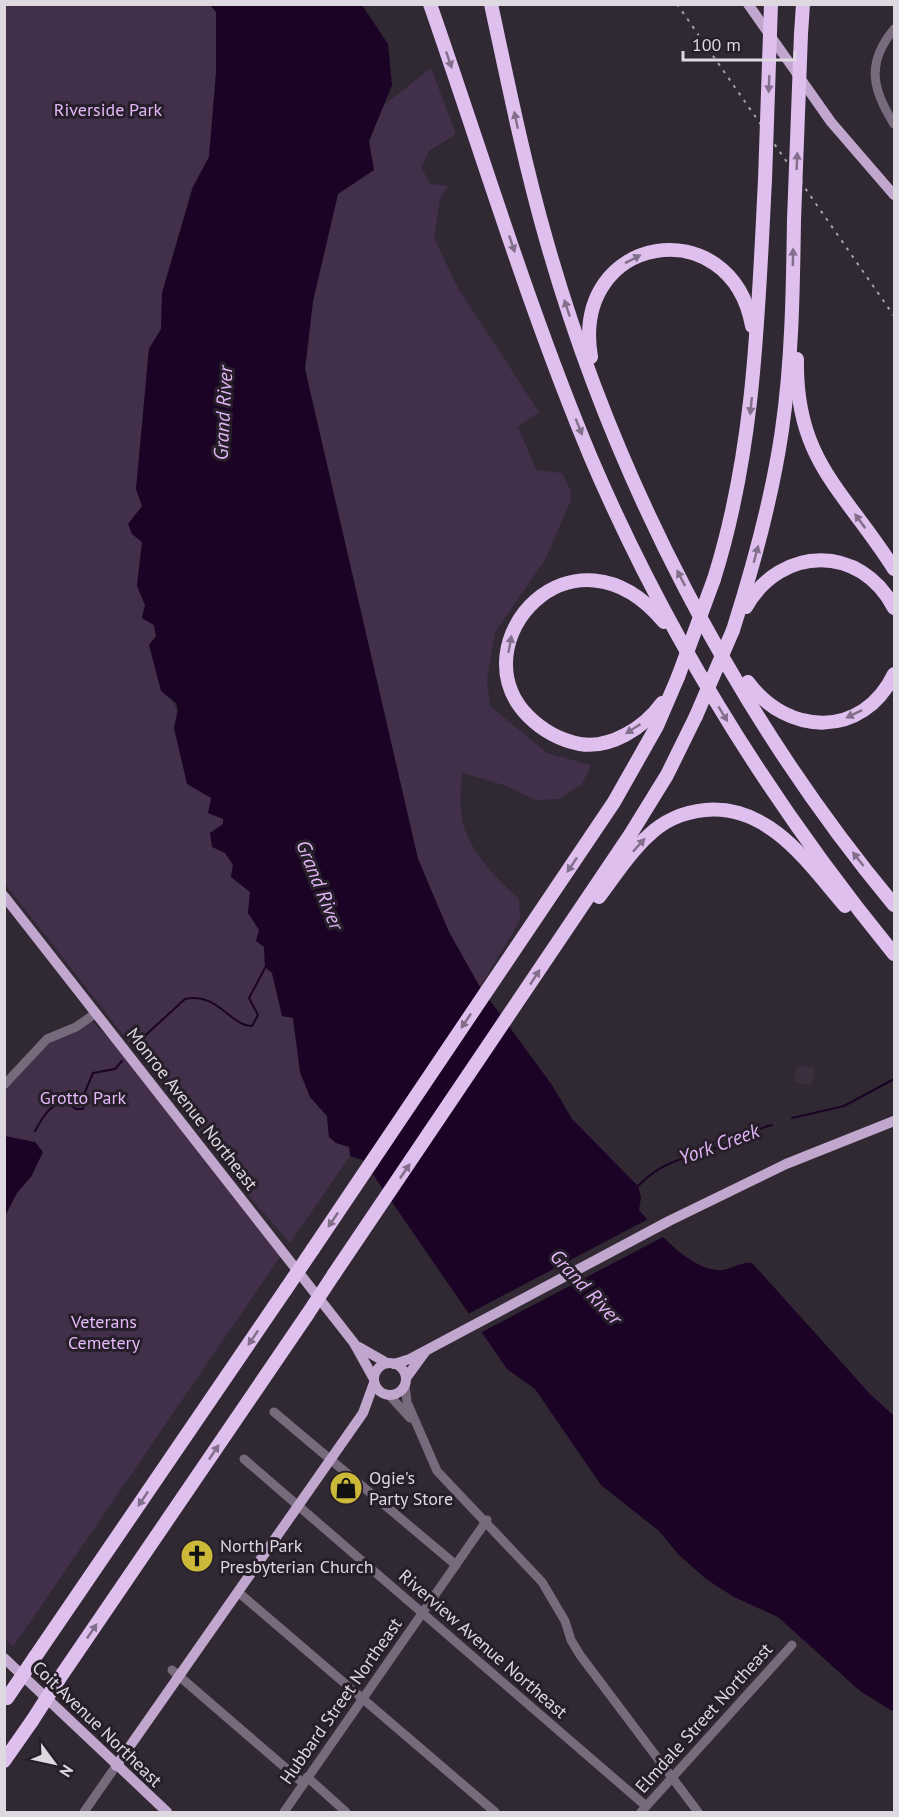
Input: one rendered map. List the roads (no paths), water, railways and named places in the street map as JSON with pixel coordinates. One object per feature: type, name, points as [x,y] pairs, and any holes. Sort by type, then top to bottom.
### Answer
[{"type":"highway","points":[[430,4],[561,384],[618,518],[679,641],[775,796],[817,856],[894,955]]},
{"type":"highway","points":[[491,4],[522,150],[546,240],[594,383],[663,542],[708,630],[797,774],[894,905]]},
{"type":"highway","points":[[6,1700],[614,802],[657,726],[676,682],[714,579],[736,496],[749,423],[755,368],[765,180],[771,4]]},
{"type":"highway","points":[[733,630],[764,526],[775,470],[788,371],[802,4]]},
{"type":"highway","points":[[594,383],[588,332],[592,303],[602,284],[616,270],[629,260],[658,250],[693,253],[712,262],[737,286],[747,305],[755,368]]},
{"type":"highway","points":[[793,284],[798,320],[796,386],[807,438],[828,478],[894,569]]},
{"type":"highway","points":[[4,1761],[643,815],[696,716],[733,630],[751,598],[766,581],[787,567],[812,560],[841,563],[865,573],[880,586],[894,608]]},
{"type":"highway","points":[[676,682],[657,710],[639,726],[611,741],[580,744],[541,729],[521,708],[509,685],[507,661],[511,635],[522,614],[538,597],[571,581],[593,580],[616,584],[639,596],[679,641]]},
{"type":"highway","points":[[708,630],[759,697],[781,713],[801,722],[829,723],[856,714],[883,692],[894,674]]},
{"type":"highway","points":[[549,955],[573,930],[648,836],[676,818],[694,811],[714,809],[743,814],[777,832],[894,955]]},
{"type":"main road","points":[[748,4],[831,122],[894,195]]},
{"type":"main road","name":"Monroe Avenue Northeast","points":[[4,896],[354,1343],[374,1381]]},
{"type":"main road","points":[[116,1767],[176,1673],[238,1592],[363,1413],[376,1371],[410,1359],[669,1221],[786,1164],[894,1121]]},
{"type":"main road","name":"Monroe Avenue Northeast","points":[[354,1343],[391,1364]]},
{"type":"main road","points":[[363,1413],[388,1396],[399,1393],[427,1349]]},
{"type":"main road","points":[[391,1364],[403,1370],[406,1382]]},
{"type":"main road","points":[[374,1381],[379,1390],[388,1396]]},
{"type":"main road","name":"Coit Avenue Northeast","points":[[4,1658],[116,1767],[167,1812]]},
{"type":"street","points":[[894,29],[879,49],[875,76],[876,88],[894,124]]},
{"type":"street","points":[[4,1085],[47,1039],[76,1027],[96,1013]]},
{"type":"street","points":[[406,1382],[406,1402],[437,1471],[487,1520],[542,1582],[565,1621],[575,1648],[698,1812]]},
{"type":"street","points":[[388,1396],[415,1423]]},
{"type":"street","points":[[274,1412],[456,1565]]},
{"type":"street","name":"Riverview Avenue Northeast","points":[[244,1459],[423,1613],[644,1809]]},
{"type":"street","name":"Hubbard Street Northeast","points":[[284,1812],[487,1520]]},
{"type":"street","points":[[238,1592],[495,1812]]},
{"type":"street","name":"Elmdale Street Northeast","points":[[644,1809],[792,1645]]},
{"type":"street","points":[[176,1673],[346,1812]]},
{"type":"street","points":[[84,1812],[116,1767]]},
{"type":"water","name":"Grand River","points":[[210,5],[362,5],[388,44],[392,85],[369,141],[374,170],[338,194],[313,301],[305,369],[418,859],[449,932],[480,987],[552,1085],[572,1119],[638,1186],[641,1197],[639,1210],[673,1247],[694,1262],[716,1270],[752,1263],[870,1394],[894,1416],[894,1712],[860,1691],[778,1617],[734,1597],[706,1579],[678,1554],[659,1531],[601,1485],[535,1389],[507,1369],[363,1160],[350,1156],[349,1147],[336,1143],[329,1137],[327,1116],[310,1097],[300,1072],[293,1018],[282,1016],[272,973],[265,967],[264,947],[256,941],[259,930],[248,913],[250,892],[231,877],[233,865],[225,853],[212,847],[210,833],[223,824],[223,819],[208,813],[211,798],[187,784],[174,728],[178,710],[176,703],[161,691],[149,645],[156,636],[154,625],[142,618],[145,605],[137,586],[142,542],[132,534],[128,524],[142,506],[136,489],[149,349],[161,329],[162,293],[193,187],[209,157],[216,73],[216,12]]},
{"type":"water","points":[[5,1136],[35,1142],[43,1152],[31,1177],[17,1193],[5,1216]]},
{"type":"waterway","points":[[137,1043],[185,999],[206,1000],[244,1025],[252,1026],[258,1015],[249,998],[266,966]]},
{"type":"waterway","points":[[35,1131],[44,1116],[56,1105],[67,1102],[76,1109],[83,1109],[85,1092],[93,1073],[115,1069],[122,1061]]},
{"type":"waterway","name":"York Creek","points":[[792,1118],[844,1106],[894,1079]]},
{"type":"waterway","name":"York Creek","points":[[638,1186],[668,1164],[725,1145],[772,1125]]},
{"type":"railway","points":[[677,4],[894,316]]},
{"type":"place","name":"Ogie's Party Store","points":[[346,1488]]},
{"type":"place","name":"North Park Presbyterian Church","points":[[197,1556]]},
{"type":"park label","name":"Riverside Park","points":[[108,110]]},
{"type":"park label","name":"Grotto Park","points":[[83,1098]]},
{"type":"park label","name":"Veterans Cemetery","points":[[104,1332]]}]
